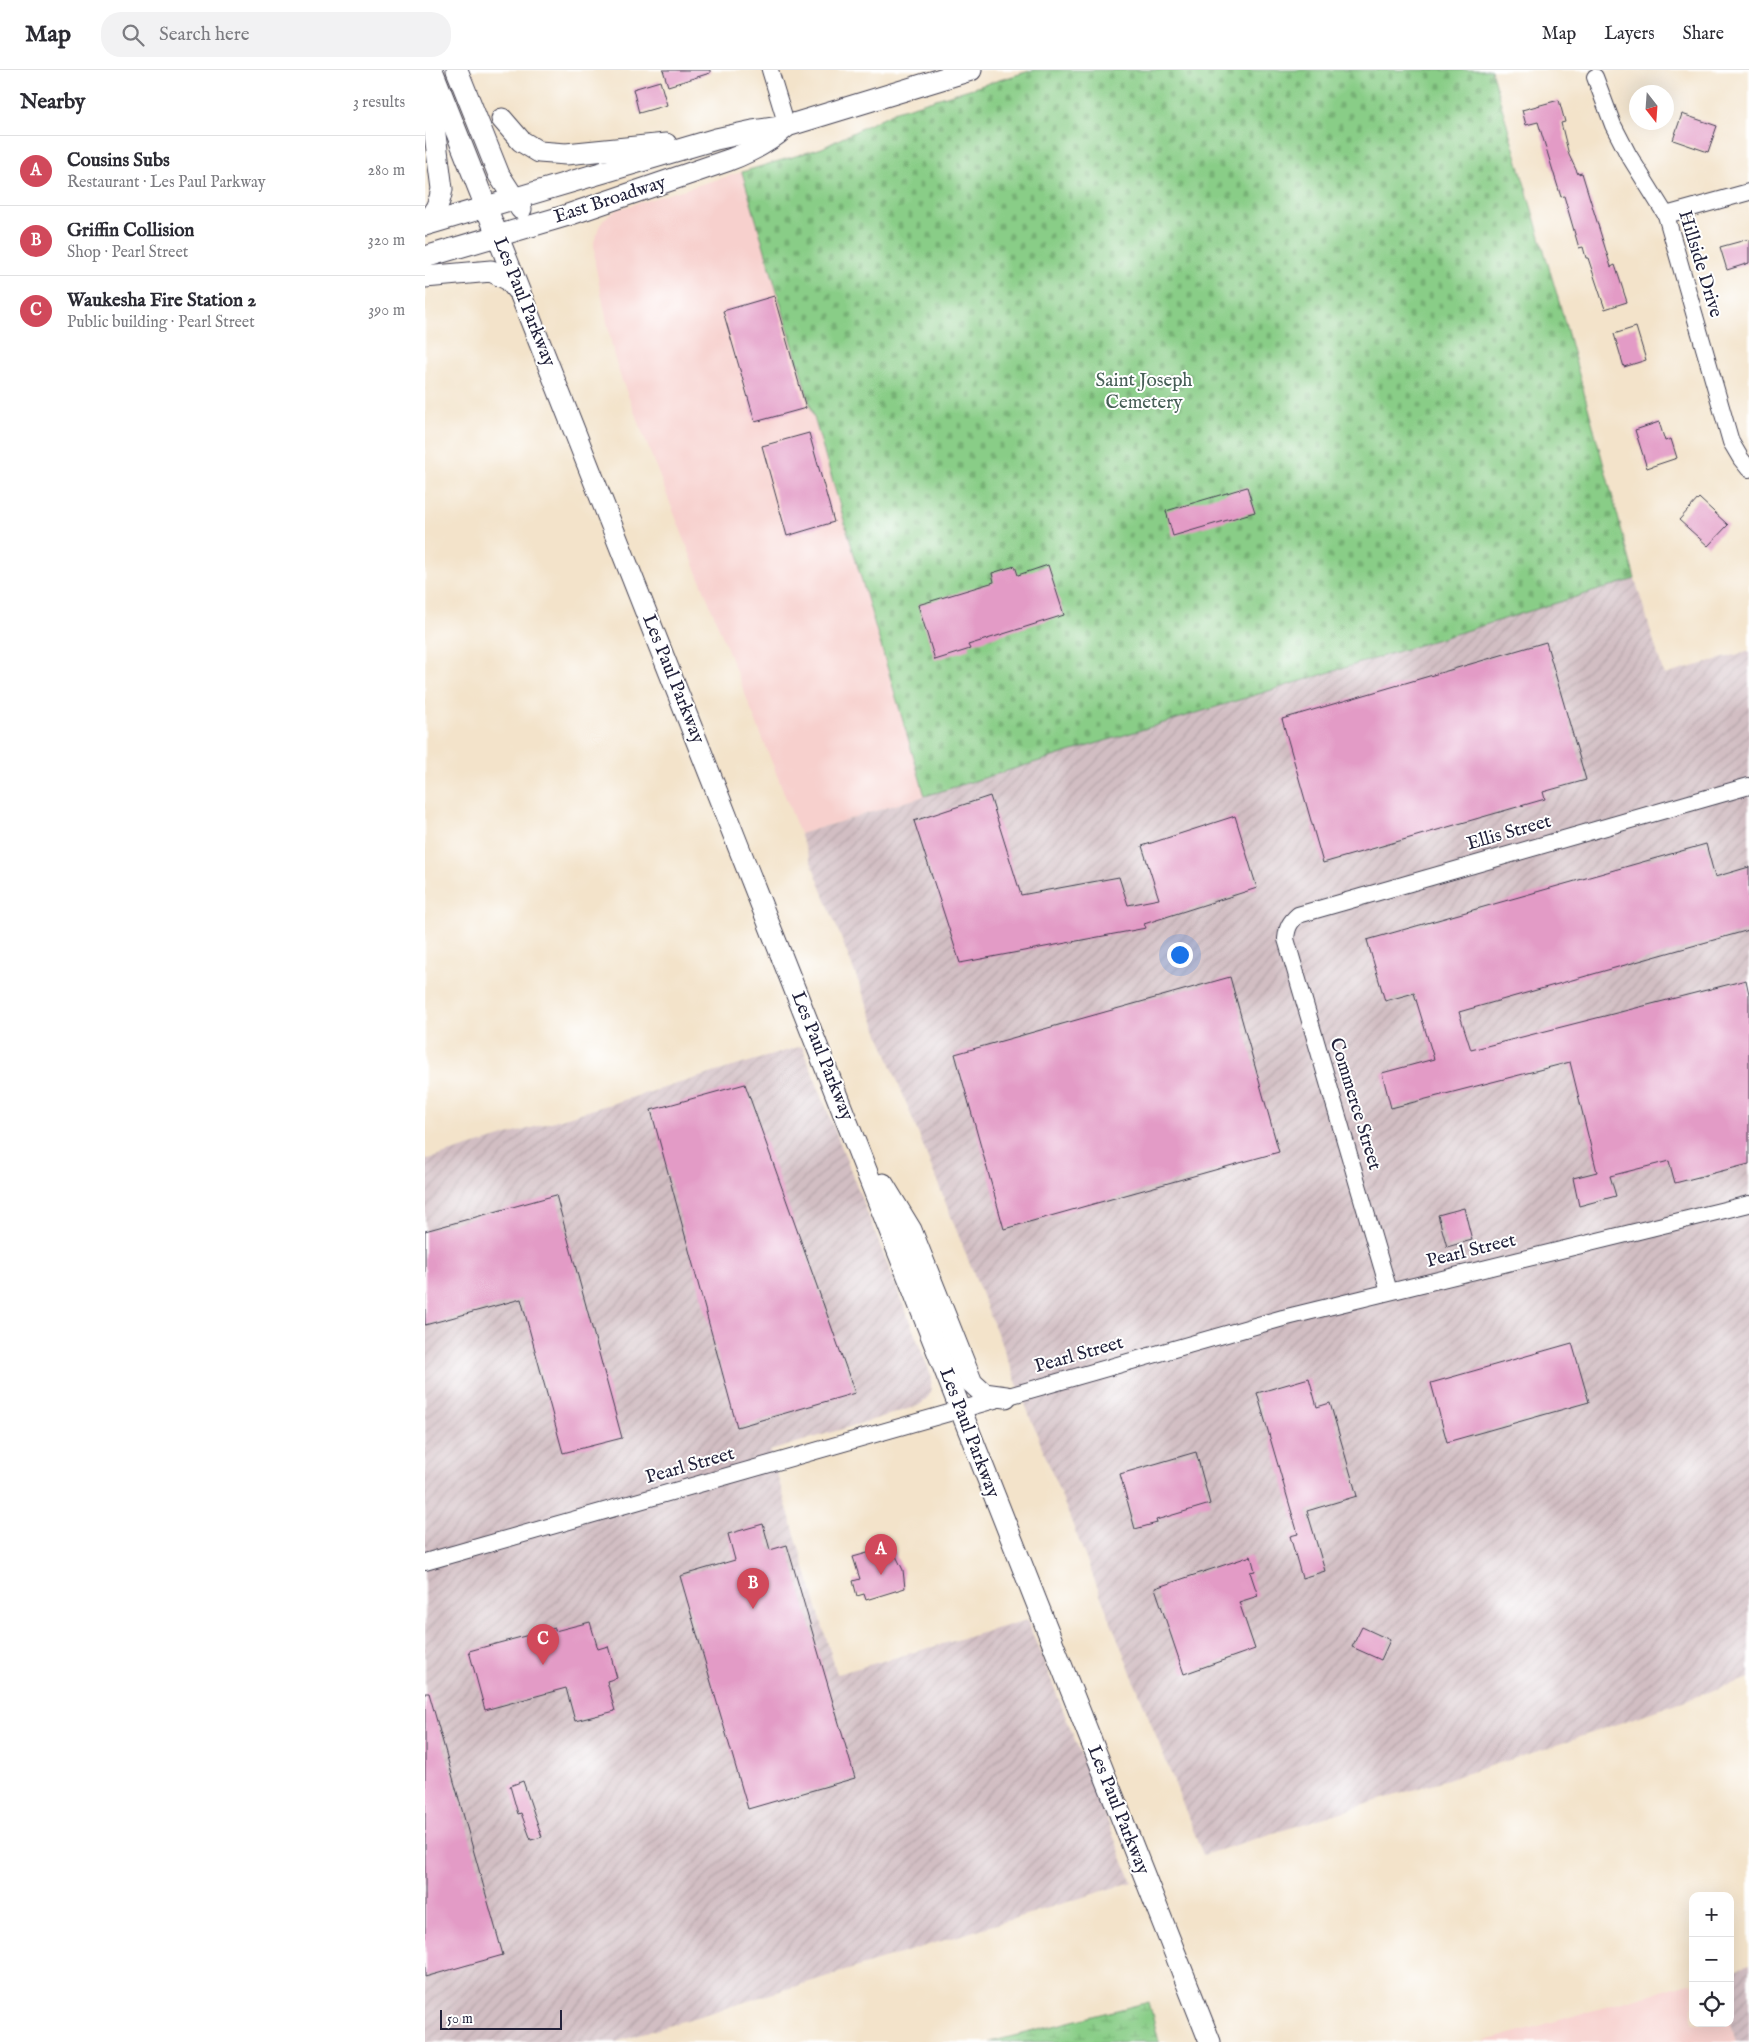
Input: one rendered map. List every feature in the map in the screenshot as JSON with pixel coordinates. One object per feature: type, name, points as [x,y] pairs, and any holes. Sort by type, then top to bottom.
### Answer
[{"type":"main road","points":[[425,221],[436,209],[442,189],[426,70]]},
{"type":"main road","name":"Les Paul Parkway","points":[[432,70],[852,1133],[959,1410],[1210,2042]]},
{"type":"main road","points":[[457,70],[499,175],[523,197],[529,218],[544,222]]},
{"type":"main road","name":"East Broadway","points":[[425,225],[716,139],[787,126],[971,70]]},
{"type":"main road","points":[[502,119],[530,148],[552,154],[716,139]]},
{"type":"main road","name":"East Broadway","points":[[425,257],[544,222],[729,160],[766,143],[787,126]]},
{"type":"main road","points":[[425,277],[491,271],[509,280],[522,297]]},
{"type":"main road","points":[[852,1133],[911,1230],[972,1383],[985,1394],[1006,1397]]},
{"type":"street","points":[[770,70],[787,126]]},
{"type":"street","name":"Hillside Drive","points":[[1595,77],[1613,125],[1628,154],[1667,215],[1731,442],[1749,469]]},
{"type":"street","points":[[1667,215],[1749,192]]},
{"type":"street","name":"Ellis Street","points":[[1287,929],[1298,915],[1749,786]]},
{"type":"street","name":"Commerce Street","points":[[1287,929],[1286,939],[1295,974],[1389,1291]]},
{"type":"street","name":"Pearl Street","points":[[425,1562],[1283,1318],[1749,1204]]},
{"type":"shaded area","points":[[742,172],[925,796],[800,834],[621,378],[614,356],[595,264],[594,242],[599,227],[604,219],[618,209]]},
{"type":"shaded area","points":[[1635,579],[1664,675],[1749,651],[1749,1678],[1545,1749],[1203,1855],[800,834]]},
{"type":"shaded area","points":[[802,1046],[932,1378],[930,1394],[918,1406],[770,1451],[837,1674],[1027,1620],[1132,1882],[616,2042],[425,2042],[425,1160]]},
{"type":"shaded area","points":[[1749,1965],[1749,2042],[1736,2042],[1732,2027],[1734,2027],[1734,1970]]},
{"type":"shaded area","points":[[1689,1983],[1689,2027],[1732,2027],[1736,2042],[1482,2042]]},
{"type":"green space","name":"Saint Joseph Cemetery","points":[[1033,70],[1491,70],[1560,305],[1635,579],[925,796],[742,172],[822,148],[896,111]]},
{"type":"green space","points":[[1149,2002],[1159,2042],[990,2042]]},
{"type":"building","points":[[663,70],[710,70],[710,73],[668,86]]},
{"type":"building","points":[[660,81],[667,105],[639,113],[633,89]]},
{"type":"building","points":[[1559,100],[1565,122],[1561,123],[1569,155],[1578,174],[1582,173],[1611,267],[1615,265],[1627,302],[1605,309],[1588,258],[1586,258],[1583,247],[1579,248],[1564,196],[1561,197],[1538,122],[1526,125],[1522,110]]},
{"type":"building","points":[[1682,114],[1717,126],[1708,152],[1673,140]]},
{"type":"building","points":[[1749,239],[1749,263],[1727,270],[1720,247]]},
{"type":"building","points":[[774,296],[806,408],[755,422],[723,311]]},
{"type":"building","points":[[1636,327],[1646,360],[1624,367],[1614,334]]},
{"type":"building","points":[[1659,422],[1665,441],[1671,439],[1677,458],[1647,468],[1635,430]]},
{"type":"building","points":[[809,433],[834,522],[787,536],[762,446]]},
{"type":"building","points":[[1247,487],[1255,512],[1173,536],[1166,511]]},
{"type":"building","points":[[1699,498],[1728,525],[1708,546],[1679,520]]},
{"type":"building","points":[[1048,565],[1064,615],[968,645],[970,649],[935,660],[918,605],[994,582],[992,573],[1015,566],[1018,575]]},
{"type":"building","points":[[1546,642],[1586,780],[1543,792],[1545,799],[1323,863],[1282,719]]},
{"type":"building","points":[[990,796],[1021,895],[1119,877],[1128,905],[1159,899],[1142,846],[1235,816],[1257,888],[1144,924],[1146,928],[960,963],[914,821]]},
{"type":"building","points":[[1706,844],[1715,877],[1749,867],[1749,930],[1459,1012],[1471,1050],[1746,980],[1749,994],[1749,1164],[1675,1183],[1669,1161],[1610,1176],[1616,1196],[1579,1206],[1573,1178],[1597,1172],[1570,1062],[1391,1108],[1382,1073],[1434,1059],[1414,993],[1385,1001],[1367,940]]},
{"type":"building","points":[[1230,977],[1279,1152],[1004,1229],[955,1054]]},
{"type":"building","points":[[745,1084],[855,1393],[737,1427],[651,1110]]},
{"type":"building","points":[[556,1195],[622,1438],[563,1453],[521,1299],[425,1325],[425,1231]]},
{"type":"building","points":[[1464,1208],[1472,1240],[1447,1247],[1438,1215]]},
{"type":"building","points":[[1572,1343],[1589,1402],[1447,1442],[1431,1383]]},
{"type":"building","points":[[1309,1378],[1317,1407],[1330,1403],[1357,1496],[1307,1511],[1325,1571],[1302,1578],[1290,1536],[1298,1534],[1257,1393]]},
{"type":"building","points":[[1196,1452],[1210,1504],[1156,1520],[1157,1523],[1135,1529],[1120,1474]]},
{"type":"building","points":[[763,1524],[770,1550],[787,1545],[855,1778],[748,1809],[680,1576],[735,1560],[728,1534]]},
{"type":"building","points":[[889,1547],[890,1550],[893,1550],[903,1570],[905,1588],[866,1600],[864,1594],[857,1596],[853,1581],[860,1579],[853,1557]]},
{"type":"building","points":[[1251,1556],[1255,1571],[1250,1572],[1258,1596],[1239,1602],[1255,1649],[1184,1674],[1155,1588]]},
{"type":"building","points":[[590,1622],[598,1649],[608,1646],[617,1678],[607,1681],[615,1711],[575,1721],[566,1688],[485,1710],[469,1651],[555,1628],[555,1631]]},
{"type":"building","points":[[1362,1627],[1390,1640],[1381,1660],[1352,1647]]},
{"type":"building","points":[[425,1693],[429,1693],[503,1955],[425,1977]]},
{"type":"building","points":[[523,1781],[542,1837],[531,1840],[521,1813],[518,1814],[510,1786]]},
{"type":"place","name":"Cousins Subs","points":[[881,1575]]},
{"type":"place","name":"Griffin Collision","points":[[753,1609]]},
{"type":"place","name":"Waukesha Fire Station 2","points":[[543,1665]]}]
